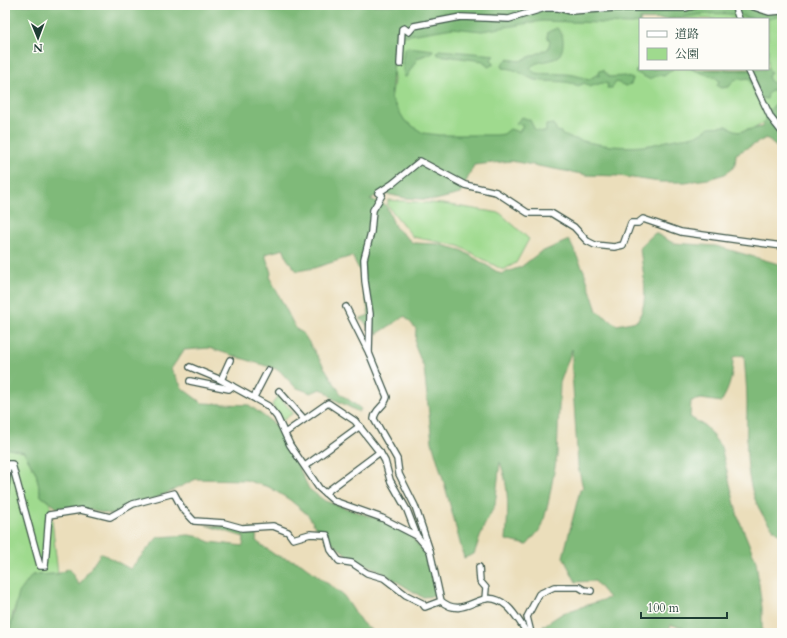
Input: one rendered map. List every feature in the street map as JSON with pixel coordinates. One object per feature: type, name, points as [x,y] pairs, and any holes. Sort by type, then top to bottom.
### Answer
[{"type":"street","points":[[400,64],[402,29],[404,28],[409,32],[414,26],[461,17],[509,19],[545,8],[558,8],[571,11],[615,8],[679,8],[697,5]]},
{"type":"street","points":[[734,5],[740,18]]},
{"type":"street","points":[[748,5],[769,12],[782,11]]},
{"type":"street","points":[[748,70],[771,118],[782,132]]},
{"type":"street","points":[[369,353],[370,314],[365,281],[364,259],[371,232],[373,210],[382,195],[378,193],[392,184],[420,161],[465,185],[496,192],[528,213],[551,212],[574,227],[587,241],[596,245],[614,248],[623,245],[630,223],[638,223],[643,220],[681,232],[782,246]]},
{"type":"street","points":[[346,308],[369,353],[387,397],[385,402],[376,410],[374,420],[397,459],[399,474],[415,506],[430,551],[441,601],[448,606],[459,609],[485,599],[502,602],[507,606],[527,633]]},
{"type":"street","points":[[222,380],[230,360]]},
{"type":"street","points":[[190,367],[222,380],[268,406],[277,417],[290,445],[325,492],[334,501],[382,518],[417,536]]},
{"type":"street","points":[[254,397],[268,370]]},
{"type":"street","points":[[190,381],[229,389],[232,386]]},
{"type":"street","points":[[279,391],[304,420]]},
{"type":"street","points":[[285,434],[328,403],[360,426],[380,452],[385,461],[390,480],[407,510],[417,536],[430,551]]},
{"type":"street","points":[[305,466],[360,426]]},
{"type":"street","points":[[325,492],[380,452]]},
{"type":"street","points":[[5,497],[8,464],[12,464],[40,566],[45,566],[49,514],[81,510],[110,517],[133,504],[174,493],[182,508],[194,521],[224,523],[242,528],[272,526],[288,532],[293,539],[310,534],[327,535],[332,551],[339,561],[352,563],[367,573],[384,578],[406,594],[422,603],[425,607],[441,601]]},
{"type":"street","points":[[479,568],[480,581],[486,588],[485,599]]},
{"type":"street","points":[[531,633],[527,617],[528,612],[539,594],[554,587],[579,587],[584,590],[591,591]]},
{"type":"green space","points":[[5,5],[782,5],[782,14],[769,19],[751,18],[729,14],[706,14],[673,18],[639,18],[639,23],[631,24],[542,21],[482,31],[453,28],[397,37],[394,55],[391,98],[405,121],[423,133],[439,135],[497,135],[504,134],[510,129],[519,132],[523,126],[516,123],[522,117],[530,120],[535,130],[542,132],[546,132],[546,125],[553,124],[557,131],[561,132],[562,135],[581,141],[601,145],[633,147],[651,145],[694,136],[709,127],[727,126],[738,132],[762,127],[765,119],[775,104],[782,99],[782,152],[766,138],[736,154],[735,166],[725,174],[708,179],[685,182],[660,182],[619,176],[587,175],[511,161],[474,165],[460,194],[435,200],[405,198],[382,193],[370,199],[386,205],[395,227],[413,243],[438,244],[461,250],[501,274],[521,267],[539,253],[569,240],[584,271],[597,311],[617,325],[637,321],[641,313],[645,294],[640,247],[655,233],[673,243],[716,246],[782,265],[782,537],[768,523],[752,492],[747,457],[747,396],[744,355],[733,357],[730,381],[721,402],[701,399],[691,401],[690,417],[706,427],[721,447],[738,517],[756,561],[762,608],[762,633],[686,633],[682,627],[671,625],[668,633],[545,633],[543,626],[563,613],[609,598],[595,581],[576,582],[563,557],[580,490],[583,488],[578,466],[572,349],[560,383],[557,456],[542,527],[527,545],[506,540],[508,510],[507,491],[500,462],[495,505],[484,526],[474,554],[464,558],[432,442],[424,368],[415,346],[416,329],[405,316],[377,334],[374,330],[368,327],[364,321],[359,319],[369,315],[361,273],[352,256],[314,268],[297,271],[287,259],[284,249],[265,254],[271,273],[270,278],[296,329],[303,333],[341,394],[361,409],[359,412],[332,398],[326,391],[320,389],[311,393],[295,387],[279,370],[209,348],[184,350],[171,369],[183,389],[202,403],[249,405],[277,426],[309,489],[325,501],[378,519],[411,536],[428,557],[437,596],[422,597],[375,568],[352,559],[318,531],[308,515],[290,500],[269,487],[245,480],[196,479],[163,495],[113,515],[81,508],[60,510],[41,496],[36,473],[24,452],[5,448]]},
{"type":"green space","points":[[782,11],[782,113],[755,128],[739,132],[723,128],[696,138],[644,148],[427,138],[403,120],[391,100],[394,80],[393,67],[401,33],[521,18]]},
{"type":"green space","points":[[557,28],[561,32],[563,38],[562,50],[555,58],[534,65],[530,68],[535,73],[569,74],[588,80],[596,75],[599,76],[599,71],[603,70],[609,77],[625,76],[633,79],[631,84],[626,86],[616,82],[612,88],[607,88],[608,84],[602,83],[589,87],[585,83],[578,86],[563,82],[535,80],[517,71],[503,68],[502,64],[507,59],[520,61],[548,49],[550,41],[547,36],[548,32]]},
{"type":"green space","points":[[408,47],[433,50],[433,52],[418,58],[406,77],[404,77],[402,64],[404,49]]},
{"type":"green space","points":[[439,50],[495,55],[491,59],[494,64],[488,67],[483,61],[438,55],[437,52]]},
{"type":"green space","points":[[639,67],[639,70],[672,70],[664,76],[659,75],[649,79],[635,72]]},
{"type":"green space","points":[[769,69],[771,72],[768,77],[771,82],[776,84],[776,90],[772,90],[768,94],[767,99],[756,97],[749,78],[734,80],[729,87],[721,88],[717,86],[719,81],[716,78],[694,70]]},
{"type":"green space","points":[[388,200],[443,204],[500,213],[529,239],[516,263],[503,270],[459,246],[413,237],[388,206]]},
{"type":"green space","points":[[278,395],[293,413],[282,421],[272,405]]},
{"type":"green space","points":[[5,448],[24,452],[36,473],[41,496],[50,503],[58,574],[32,575],[13,612],[9,633],[5,633]]},
{"type":"green space","points":[[206,525],[257,530],[256,541],[275,555],[301,563],[344,596],[362,623],[375,633],[9,633],[19,593],[32,575],[58,574],[69,568],[79,585],[101,553],[130,569],[158,537],[189,535],[201,537],[209,542],[243,546],[244,537]]}]
